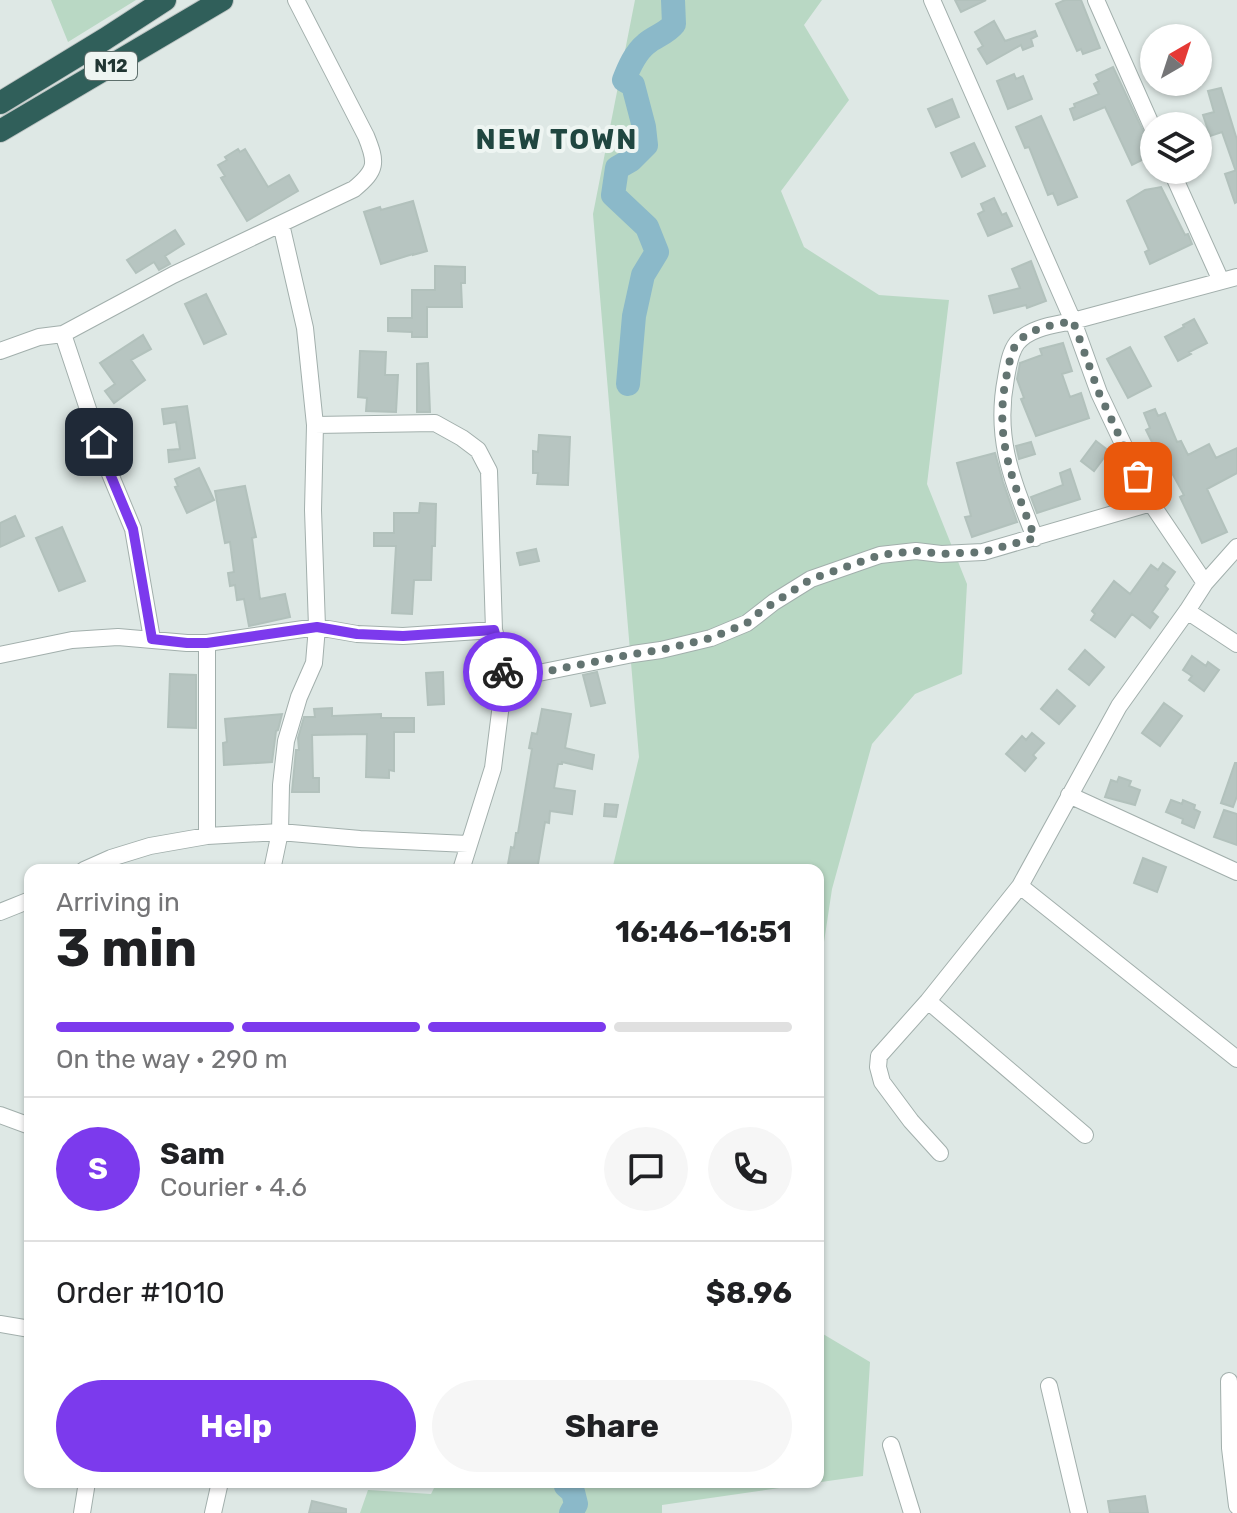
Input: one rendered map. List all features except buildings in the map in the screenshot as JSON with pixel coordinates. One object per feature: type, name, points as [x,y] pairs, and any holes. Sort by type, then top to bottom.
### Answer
[{"type":"highway","name":"N12","points":[[0,103],[165,0]]},
{"type":"highway","name":"N12","points":[[0,131],[222,0]]},
{"type":"street","points":[[0,351],[39,337],[63,334],[173,275],[354,189],[368,177],[374,158],[366,136],[296,0]]},
{"type":"street","points":[[932,0],[1073,321],[1099,393],[1151,503],[1205,583]]},
{"type":"street","points":[[1096,0],[1146,112]]},
{"type":"street","points":[[1035,538],[1011,477],[1002,432],[1005,385],[1011,355],[1018,341],[1038,329],[1229,279],[1178,184]]},
{"type":"street","points":[[273,864],[280,832],[286,741],[299,697],[314,663],[317,627],[313,510],[315,425],[305,328],[281,224]]},
{"type":"street","points":[[63,334],[108,469],[133,529],[152,639]]},
{"type":"street","points":[[315,425],[435,423],[478,450],[489,471],[494,630],[504,680],[493,768],[463,864]]},
{"type":"street","points":[[504,680],[711,638],[747,623],[811,579],[880,555],[916,551],[941,554],[983,552],[1151,503]]},
{"type":"street","points":[[940,1153],[882,1082],[879,1056],[928,1001],[1020,886],[1119,706],[1205,583],[1237,547]]},
{"type":"street","points":[[1187,611],[1237,644]]},
{"type":"street","points":[[0,655],[72,640],[118,637],[207,643],[317,627],[357,634],[403,636],[494,630]]},
{"type":"street","points":[[207,643],[207,836]]},
{"type":"street","points":[[1069,795],[1237,872]]},
{"type":"street","points":[[98,864],[150,846],[207,836],[280,832],[468,844]]},
{"type":"street","points":[[1020,886],[1237,1059]]},
{"type":"street","points":[[0,912],[24,902]]},
{"type":"street","points":[[928,1001],[1085,1135]]},
{"type":"street","points":[[0,1115],[24,1124]]},
{"type":"street","points":[[0,1324],[24,1328]]},
{"type":"street","points":[[1229,1381],[1230,1448],[1237,1506]]},
{"type":"street","points":[[1049,1386],[1079,1513]]},
{"type":"street","points":[[891,1445],[912,1513]]},
{"type":"street","points":[[82,1513],[86,1488]]},
{"type":"street","points":[[213,1513],[219,1488]]},
{"type":"green space","points":[[51,0],[136,0],[68,42]]},
{"type":"green space","points":[[635,0],[822,0],[804,25],[849,100],[781,191],[804,247],[879,295],[949,300],[927,484],[967,584],[962,674],[915,694],[872,744],[832,889],[824,942],[824,864],[613,864],[639,757],[593,214]]},
{"type":"green space","points":[[824,1335],[870,1362],[863,1476],[824,1482]]},
{"type":"green space","points":[[434,1488],[780,1488],[662,1505],[662,1513],[360,1513],[368,1490],[431,1494]]},
{"type":"waterway","points":[[628,384],[634,316],[643,275],[657,252],[647,227],[613,195],[617,168],[631,160],[646,145],[633,85],[624,80],[642,48],[674,24],[673,0]]},
{"type":"waterway","points":[[568,1488],[573,1492],[576,1504],[571,1513]]},
{"type":"way so far","points":[[503,672],[504,680],[711,638],[747,623],[811,579],[880,555],[916,551],[941,554],[983,552],[1035,538],[1011,477],[1002,432],[1005,385],[1011,355],[1018,341],[1038,329],[1073,321],[1099,393],[1138,476]]},
{"type":"district","name":"NEW TOWN","points":[[557,139]]},
{"type":"route","points":[[99,442],[133,529],[152,639],[207,643],[317,627],[357,634],[403,636],[494,630],[503,672]]}]
